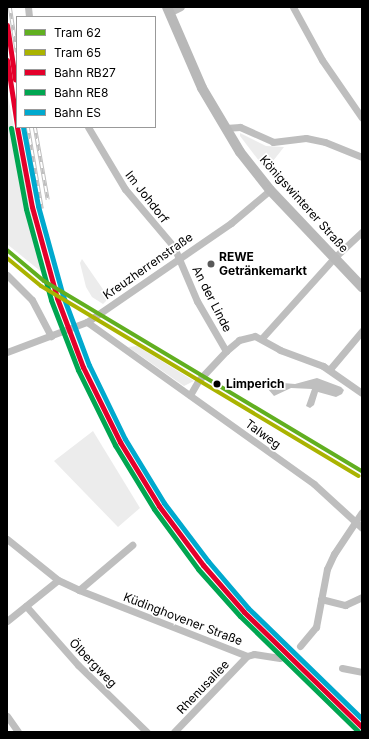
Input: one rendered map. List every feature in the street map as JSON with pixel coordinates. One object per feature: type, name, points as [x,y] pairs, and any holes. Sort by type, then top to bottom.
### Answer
[{"type":"main road","name":"Königswinterer Straße","points":[[168,10],[202,88],[225,128],[270,190],[362,287]]},
{"type":"street","points":[[168,10],[181,7]]},
{"type":"street","points":[[294,7],[322,60],[362,118]]},
{"type":"street","points":[[225,128],[240,127],[273,142],[306,138],[325,142],[362,157]]},
{"type":"street","name":"Im Johdorf","points":[[89,128],[125,189],[179,257]]},
{"type":"street","name":"Kreuzherrenstraße","points":[[7,352],[87,322],[230,223],[270,190]]},
{"type":"street","points":[[262,338],[335,257],[362,232]]},
{"type":"street","name":"An der Linde","points":[[179,257],[197,301],[226,351]]},
{"type":"street","points":[[7,275],[32,300],[52,336]]},
{"type":"street","name":"Talweg","points":[[87,322],[314,484],[362,528]]},
{"type":"street","points":[[330,369],[362,331]]},
{"type":"street","points":[[190,395],[198,381],[226,351],[245,338],[262,338],[280,350],[330,369],[362,393]]},
{"type":"street","points":[[300,646],[316,627],[327,569],[355,521],[362,512]]},
{"type":"street","name":"Küdinghovener Straße","points":[[7,539],[58,580],[79,590],[247,656],[254,654],[280,658]]},
{"type":"street","points":[[79,590],[132,545]]},
{"type":"street","points":[[7,621],[58,580]]},
{"type":"street","points":[[322,599],[345,606],[362,597]]},
{"type":"street","name":"Ölbergweg","points":[[26,606],[78,665],[147,732]]},
{"type":"street","name":"Rhenusallee","points":[[174,732],[247,656]]},
{"type":"street","points":[[342,668],[362,672]]},
{"type":"street","points":[[7,716],[18,732]]},
{"type":"shaded area","points":[[7,92],[44,274],[7,244]]},
{"type":"shaded area","points":[[240,133],[266,146],[284,147],[273,161],[269,174],[240,136]]},
{"type":"shaded area","points":[[82,259],[109,298],[103,304],[92,297],[86,287],[80,263]]},
{"type":"shaded area","points":[[137,346],[194,381],[184,386],[128,347]]},
{"type":"shaded area","points":[[317,378],[341,387],[344,390],[342,394],[336,397],[318,392],[314,405],[310,408],[306,406],[312,389],[291,388],[274,396],[268,389],[271,382],[295,384]]},
{"type":"shaded area","points":[[93,431],[140,508],[118,527],[54,461]]},
{"type":"railway","points":[[10,7],[16,46]]},
{"type":"railway","points":[[28,128],[42,209]]},
{"type":"railway","points":[[35,128],[48,200]]},
{"type":"tram line","name":"62","points":[[7,250],[44,281],[362,471]]},
{"type":"tram line","name":"65","points":[[7,258],[41,286],[359,476]]},
{"type":"rail line","name":"RB27","points":[[7,25],[15,79]]},
{"type":"rail line","name":"RB27","points":[[7,60],[16,118]]},
{"type":"rail line","name":"RE8","points":[[11,128],[26,209],[51,300],[78,370],[115,445],[154,509],[198,569],[240,616],[358,731]]},
{"type":"rail line","name":"RB27","points":[[17,128],[32,207],[57,298],[83,367],[120,442],[159,506],[203,565],[244,612],[362,727]]},
{"type":"rail line","name":"ES","points":[[23,128],[38,206],[63,296],[89,365],[125,439],[164,503],[208,561],[248,608],[362,719]]},
{"type":"place","name":"REWE Getränkemarkt","points":[[211,264]]},
{"type":"place","name":"Limperich","points":[[217,384]]}]
